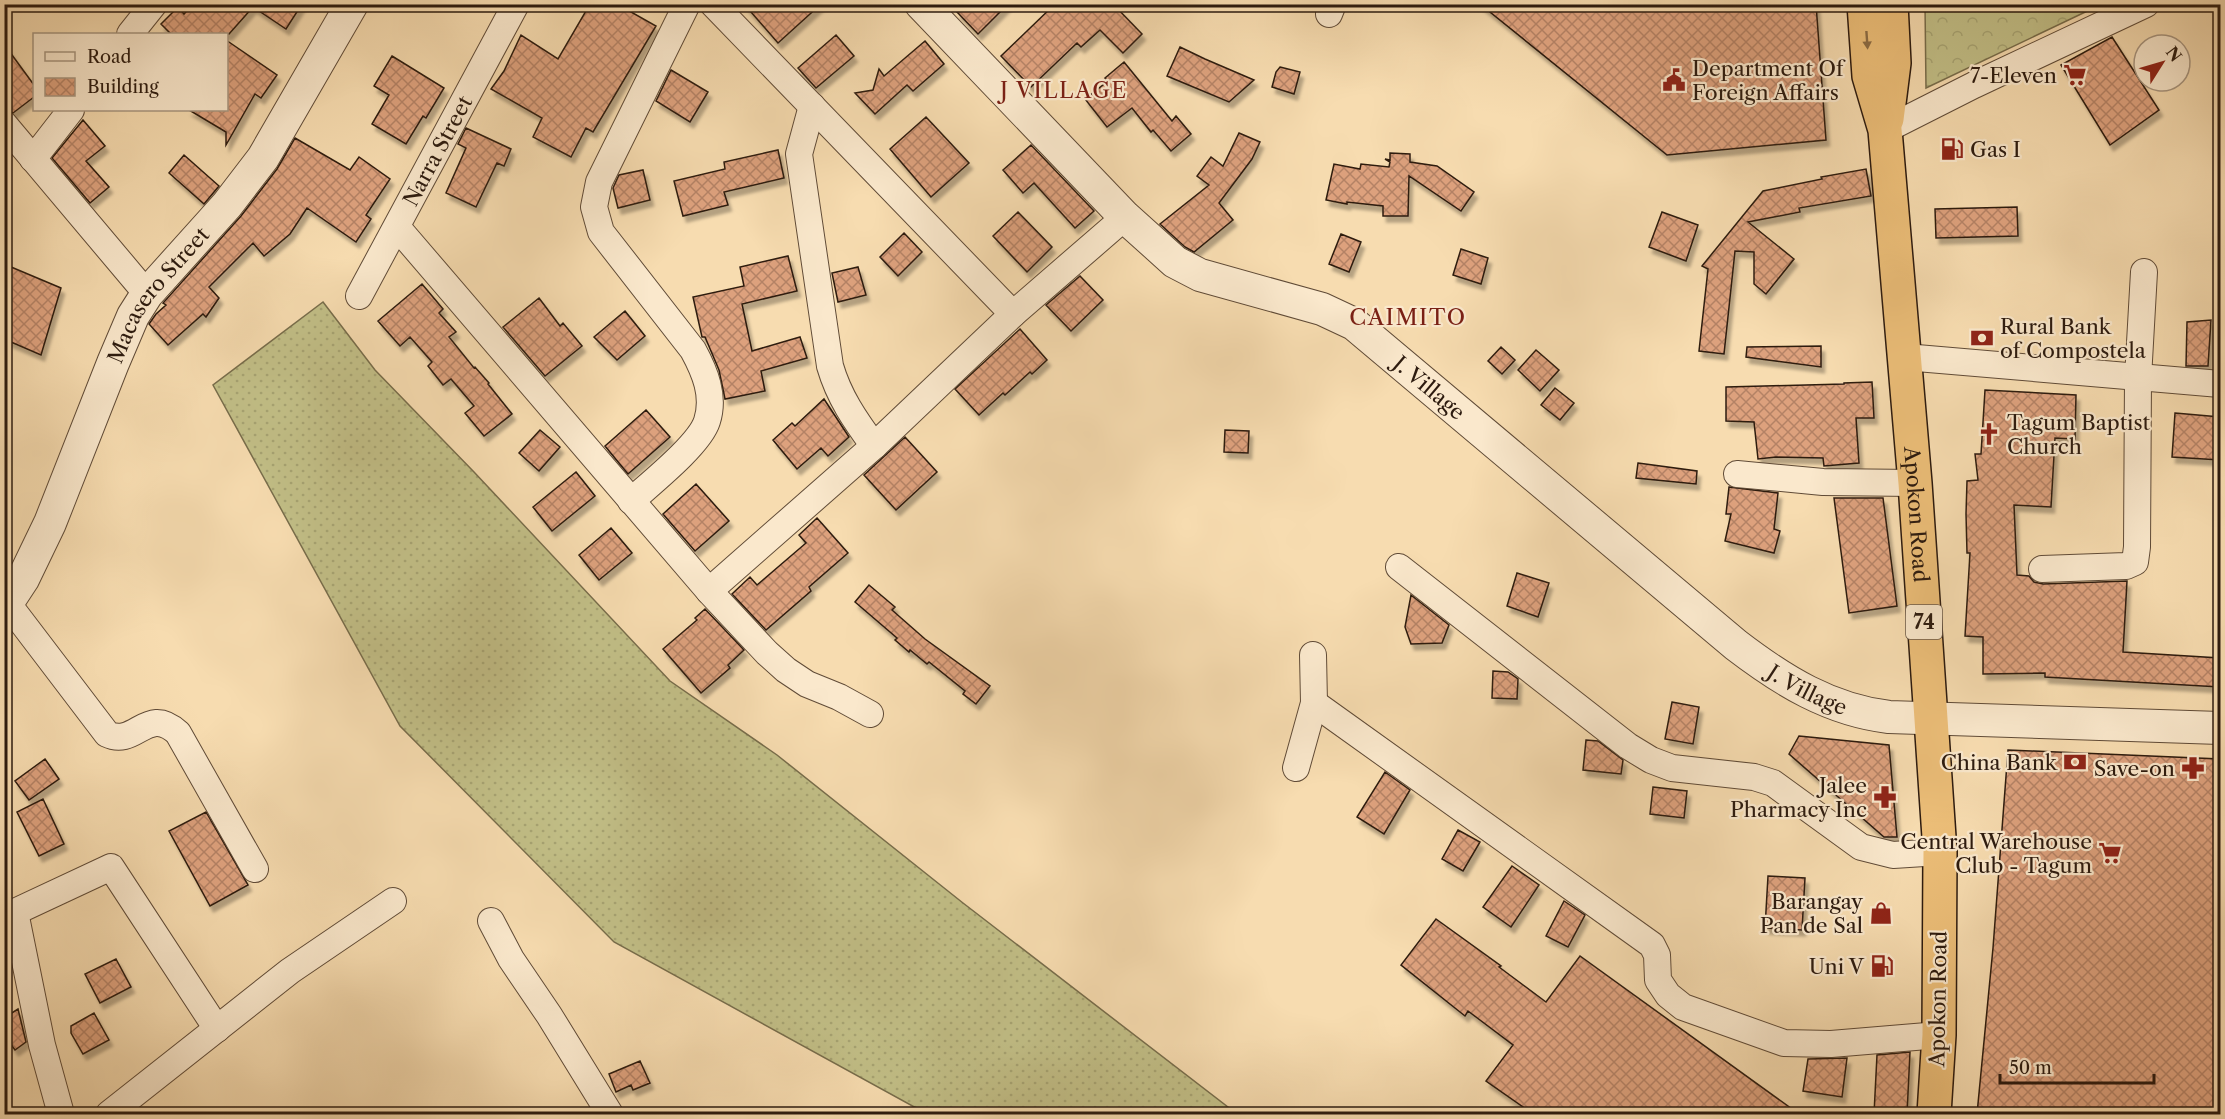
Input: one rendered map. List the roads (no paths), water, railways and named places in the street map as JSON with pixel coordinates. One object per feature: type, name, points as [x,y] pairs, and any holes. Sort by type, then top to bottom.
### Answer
[{"type":"highway","name":"Apokon Road","points":[[1864,4],[1869,76],[1886,130]]},
{"type":"highway","name":"Apokon Road","points":[[1891,4],[1894,63],[1886,130],[1915,483],[1940,852],[1939,1035],[1934,1114]]},
{"type":"street","points":[[131,33],[154,4]]},
{"type":"street","name":"Macasero Street","points":[[6,606],[23,579],[50,523],[133,316],[147,294],[227,205],[263,158],[352,4]]},
{"type":"street","name":"Narra Street","points":[[359,296],[516,4]]},
{"type":"street","points":[[631,501],[695,440],[707,421],[710,396],[703,370],[693,350],[601,231],[595,219],[594,207],[599,182],[687,4]]},
{"type":"street","points":[[713,4],[1013,314]]},
{"type":"street","name":"J. Village","points":[[921,4],[1125,217],[1175,262],[1200,275],[1322,309],[1354,324],[1736,645],[1773,673],[1804,691],[1844,708],[1868,714],[1931,719],[2220,728]]},
{"type":"street","points":[[1886,130],[1974,85],[2146,4]]},
{"type":"street","points":[[812,106],[799,154],[830,366],[843,400],[874,446]]},
{"type":"street","points":[[33,159],[70,111]]},
{"type":"street","points":[[4,124],[147,294]]},
{"type":"street","points":[[709,591],[874,446],[1013,314],[1125,217]]},
{"type":"street","points":[[397,227],[709,591],[767,653],[807,684],[839,697],[870,714]]},
{"type":"street","points":[[2042,569],[2126,566],[2135,562],[2138,547],[2138,378],[2144,272]]},
{"type":"street","points":[[1905,357],[2220,384]]},
{"type":"street","points":[[1737,474],[1833,482],[1915,483]]},
{"type":"street","points":[[1399,567],[1628,746],[1651,760],[1672,768],[1754,777],[1773,783],[1861,847],[1893,855],[1940,852]]},
{"type":"street","points":[[6,606],[107,734],[121,737],[154,722],[163,722],[178,733],[255,869]]},
{"type":"street","points":[[1296,768],[1314,703],[1313,655]]},
{"type":"street","points":[[1314,703],[1652,945],[1657,955],[1658,980],[1668,995],[1683,1007],[1784,1042],[1831,1044],[1939,1035]]},
{"type":"street","points":[[61,1114],[10,914],[111,867],[217,1029]]},
{"type":"street","points":[[110,1114],[290,971],[393,901]]},
{"type":"street","points":[[492,921],[511,959],[544,1007],[610,1114]]},
{"type":"place","name":"7-Eleven","points":[[2075,75]]},
{"type":"place","name":"Department Of Foreign Affairs","points":[[1674,80]]},
{"type":"place","name":"Gas I","points":[[1952,149]]},
{"type":"place","name":"Rural Bank of Compostela","points":[[1982,338]]},
{"type":"place","name":"Tagum Baptist Church","points":[[1989,434]]},
{"type":"place","name":"China Bank","points":[[2075,762]]},
{"type":"place","name":"Save-on","points":[[2193,768]]},
{"type":"place","name":"Jalee Pharmacy Inc","points":[[1885,797]]},
{"type":"place","name":"Central Warehouse Club - Tagum","points":[[2110,853]]},
{"type":"place","name":"Barangay Pan de Sal","points":[[1881,913]]},
{"type":"place","name":"Uni V","points":[[1882,966]]},
{"type":"district","name":"J VILLAGE","points":[[1064,90]]},
{"type":"district","name":"CAIMITO","points":[[1408,317]]}]
